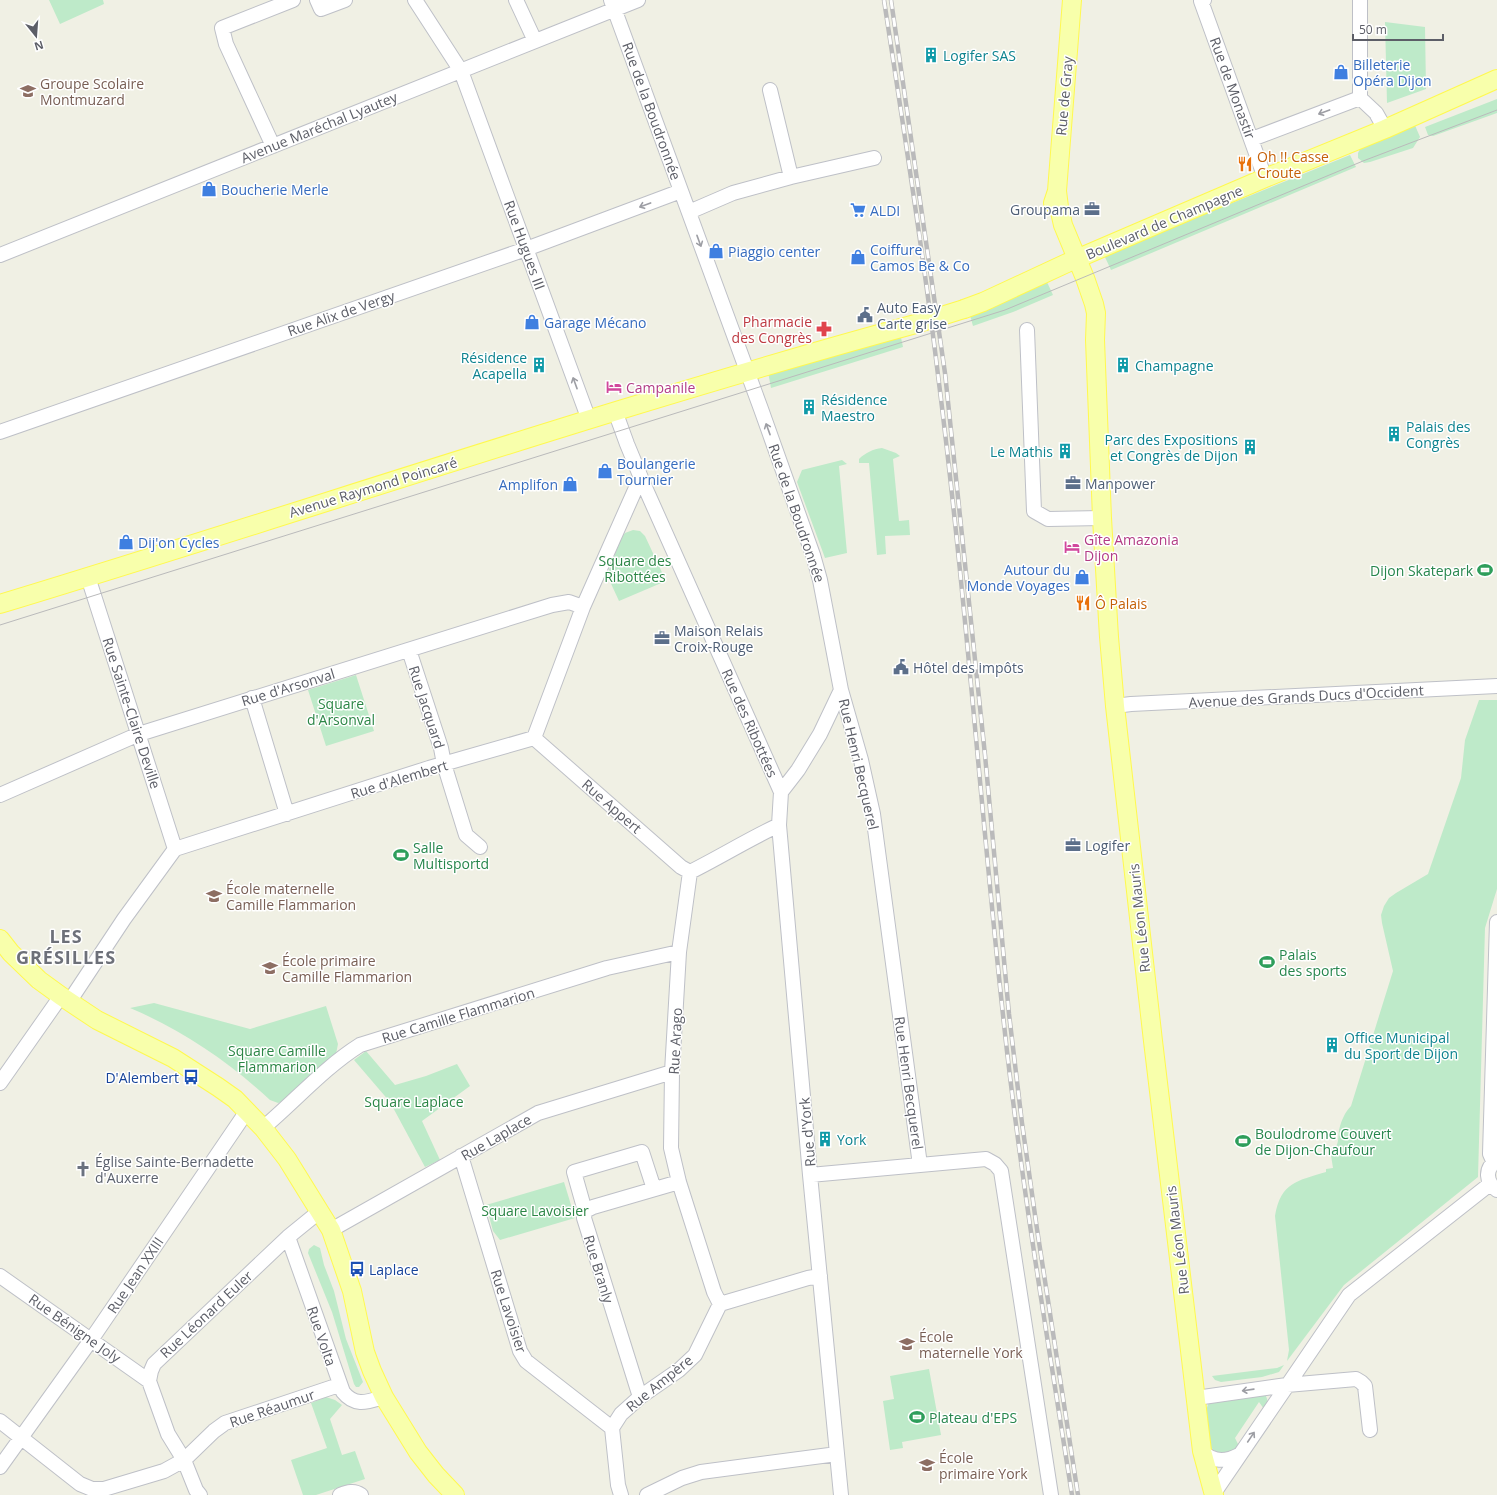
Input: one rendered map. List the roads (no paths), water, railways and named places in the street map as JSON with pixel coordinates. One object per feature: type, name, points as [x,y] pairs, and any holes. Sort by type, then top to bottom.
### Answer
[{"type":"main road","name":"Rue de Gray","points":[[1072,0],[1057,191],[1058,207],[1072,261]]},
{"type":"main road","name":"Boulevard de Champagne","points":[[964,309],[1265,178],[1385,129],[1497,79]]},
{"type":"main road","name":"Rue Léon Mauris","points":[[1072,261],[1094,304],[1096,313],[1095,340],[1102,518],[1109,637],[1115,706],[1202,1451],[1214,1494]]},
{"type":"main road","name":"Avenue Raymond Poincaré","points":[[0,604],[615,411],[964,309]]},
{"type":"main road","points":[[0,939],[11,953],[39,980],[65,999],[97,1020],[173,1058],[218,1087],[235,1099],[263,1128],[280,1150],[331,1230],[352,1291],[365,1352],[372,1372],[384,1397],[418,1452],[436,1475],[455,1495]]},
{"type":"street","points":[[273,146],[226,44],[222,28],[294,0]]},
{"type":"street","points":[[317,0],[321,9],[345,0]]},
{"type":"street","name":"Rue Hugues III","points":[[415,0],[461,70],[589,420]]},
{"type":"street","points":[[516,0],[535,42]]},
{"type":"street","name":"Avenue Maréchal Lyautey","points":[[0,255],[461,70],[535,42],[613,5],[638,0]]},
{"type":"street","name":"Rue de Monastir","points":[[1204,0],[1201,2],[1265,178]]},
{"type":"street","points":[[1360,0],[1360,98],[1376,113],[1385,129]]},
{"type":"street","name":"Rue de la Boudronnée","points":[[613,5],[776,450],[817,567],[841,690]]},
{"type":"street","points":[[770,90],[791,177]]},
{"type":"street","points":[[1252,139],[1360,98]]},
{"type":"street","points":[[689,212],[733,193],[791,177],[874,158]]},
{"type":"street","name":"Rue Alix de Vergy","points":[[0,432],[526,249],[681,191]]},
{"type":"street","points":[[1027,330],[1034,511],[1048,519],[1102,518]]},
{"type":"street","name":"Rue des Ribottées","points":[[615,411],[644,485],[781,792]]},
{"type":"street","points":[[534,738],[583,607],[635,490],[644,485]]},
{"type":"street","name":"Rue Sainte-Claire Deville","points":[[88,577],[175,849]]},
{"type":"street","name":"Rue d'Arsonval","points":[[0,795],[139,734],[552,605],[569,602],[583,607]]},
{"type":"street","name":"Rue Jacquard","points":[[409,650],[441,748],[444,764],[466,835],[480,847]]},
{"type":"street","name":"Avenue des Grands Ducs d'Occident","points":[[1115,706],[1497,686]]},
{"type":"street","points":[[781,792],[798,770],[813,746],[841,690]]},
{"type":"street","name":"Rue Henri Becquerel","points":[[841,690],[859,753],[873,814],[920,1165],[986,1159],[995,1164],[1001,1171],[1051,1495]]},
{"type":"street","points":[[252,698],[287,814]]},
{"type":"street","name":"Rue d'Alembert","points":[[175,849],[444,764],[534,738]]},
{"type":"street","name":"Rue Appert","points":[[534,738],[681,867],[690,872]]},
{"type":"street","name":"Rue d'York","points":[[781,792],[779,825],[810,1175],[841,1495]]},
{"type":"street","points":[[690,872],[765,831],[779,825]]},
{"type":"street","points":[[0,1083],[65,999],[175,849]]},
{"type":"street","name":"Rue Arago","points":[[690,872],[679,952],[672,1072],[670,1148],[714,1292],[720,1304]]},
{"type":"street","points":[[1214,1494],[1239,1455],[1349,1295],[1493,1187],[1488,1179],[1489,1170],[1496,1162],[1490,1154],[1497,922]]},
{"type":"street","name":"Rue Camille Flammarion","points":[[263,1128],[330,1068],[350,1051],[360,1045],[607,968],[679,952]]},
{"type":"street","name":"Rue Laplace","points":[[331,1230],[538,1113],[672,1072]]},
{"type":"street","name":"Rue Jean XXIII","points":[[0,1467],[91,1340],[247,1111]]},
{"type":"street","name":"Rue Branly","points":[[640,1397],[584,1218],[585,1211],[574,1172],[642,1152],[654,1189]]},
{"type":"street","name":"Rue Lavoisier","points":[[462,1156],[520,1350],[526,1361],[612,1428]]},
{"type":"street","points":[[810,1175],[920,1165]]},
{"type":"street","points":[[585,1211],[593,1207],[680,1182]]},
{"type":"street","name":"Rue Léonard Euler","points":[[149,1381],[150,1371],[158,1358],[288,1237],[320,1211]]},
{"type":"street","name":"Rue Volta","points":[[288,1237],[339,1385],[343,1392],[352,1401],[360,1402],[384,1397]]},
{"type":"street","name":"Rue Bénigne Joly","points":[[0,1276],[149,1381]]},
{"type":"street","points":[[720,1304],[808,1278],[820,1276]]},
{"type":"street","name":"Rue Ampère","points":[[612,1428],[621,1414],[640,1397],[679,1370],[695,1355],[720,1304]]},
{"type":"street","points":[[1196,1398],[1287,1385],[1351,1379],[1361,1382],[1365,1390],[1370,1430]]},
{"type":"street","points":[[149,1381],[168,1434],[184,1460],[196,1490],[200,1495]]},
{"type":"street","name":"Rue Réaumur","points":[[21,1439],[80,1484],[92,1490],[104,1489],[164,1471],[184,1460],[214,1431],[225,1423],[339,1385]]},
{"type":"street","points":[[0,1421],[21,1439]]},
{"type":"street","points":[[612,1428],[618,1485],[621,1495]]},
{"type":"street","points":[[1202,1451],[1208,1456],[1218,1460],[1228,1460],[1239,1455]]},
{"type":"street","points":[[647,1495],[682,1478],[701,1472],[837,1454]]},
{"type":"street","points":[[340,1495],[355,1492],[361,1495]]},
{"type":"tram line","points":[[0,625],[1005,310],[1363,161],[1497,110]]},
{"type":"railway","points":[[884,0],[926,281],[948,455],[1003,1015],[1017,1135],[1034,1255],[1072,1495]]},
{"type":"railway","points":[[891,0],[945,373],[985,755],[1009,1014],[1022,1123],[1078,1495]]},
{"type":"place","name":"Logifer SAS","points":[[931,55]]},
{"type":"place","name":"Billeterie Opéra Dijon","points":[[1341,72]]},
{"type":"place","name":"Groupe Scolaire Montmuzard","points":[[28,91]]},
{"type":"place","name":"Oh !! Casse Croute","points":[[1245,164]]},
{"type":"place","name":"Boucherie Merle","points":[[209,189]]},
{"type":"place","name":"Groupama","points":[[1092,209]]},
{"type":"place","name":"ALDI","points":[[858,210]]},
{"type":"place","name":"Piaggio center","points":[[716,251]]},
{"type":"place","name":"Coiffure Camos Be & Co","points":[[858,257]]},
{"type":"place","name":"Auto Easy Carte grise","points":[[865,315]]},
{"type":"place","name":"Garage Mécano","points":[[532,322]]},
{"type":"place","name":"Pharmacie des Congrès","points":[[824,329]]},
{"type":"place","name":"Résidence Acapella","points":[[539,365]]},
{"type":"place","name":"Champagne","points":[[1123,365]]},
{"type":"place","name":"Campanile","points":[[614,387]]},
{"type":"place","name":"Résidence Maestro","points":[[809,407]]},
{"type":"place","name":"Palais des Congrès","points":[[1394,434]]},
{"type":"place","name":"Parc des Expositions et Congrès de Dijon","points":[[1250,447]]},
{"type":"place","name":"Le Mathis","points":[[1065,451]]},
{"type":"place","name":"Boulangerie Tournier","points":[[605,471]]},
{"type":"place","name":"Manpower","points":[[1073,483]]},
{"type":"place","name":"Amplifon","points":[[570,484]]},
{"type":"place","name":"Dij'on Cycles","points":[[126,542]]},
{"type":"place","name":"Gîte Amazonia Dijon","points":[[1072,547]]},
{"type":"place","name":"Dijon Skatepark","points":[[1485,570]]},
{"type":"place","name":"Autour du Monde Voyages","points":[[1082,577]]},
{"type":"place","name":"Ô Palais","points":[[1083,603]]},
{"type":"place","name":"Maison Relais Croix-Rouge","points":[[662,638]]},
{"type":"place","name":"Hôtel des impôts","points":[[901,667]]},
{"type":"place","name":"Logifer","points":[[1073,845]]},
{"type":"place","name":"Salle Multisportd","points":[[401,855]]},
{"type":"place","name":"École maternelle Camille Flammarion","points":[[214,896]]},
{"type":"place","name":"Palais des sports","points":[[1267,962]]},
{"type":"place","name":"École primaire Camille Flammarion","points":[[270,968]]},
{"type":"place","name":"Office Municipal du Sport de Dijon","points":[[1332,1045]]},
{"type":"place","name":"D'Alembert","points":[[191,1077]]},
{"type":"place","name":"York","points":[[825,1139]]},
{"type":"place","name":"Boulodrome Couvert de Dijon-Chaufour","points":[[1243,1141]]},
{"type":"place","name":"Église Sainte-Bernadette d'Auxerre","points":[[83,1169]]},
{"type":"place","name":"Laplace","points":[[357,1269]]},
{"type":"place","name":"École maternelle York","points":[[907,1344]]},
{"type":"place","name":"Plateau d'EPS","points":[[917,1417]]},
{"type":"place","name":"École primaire York","points":[[927,1465]]},
{"type":"district","name":"LES GRÉSILLES","points":[[66,946]]},
{"type":"park label","name":"Square des Ribottées","points":[[635,568]]},
{"type":"park label","name":"Square d'Arsonval","points":[[341,712]]},
{"type":"park label","name":"Square Camille Flammarion","points":[[277,1058]]},
{"type":"park label","name":"Square Laplace","points":[[414,1101]]},
{"type":"park label","name":"Square Lavoisier","points":[[535,1210]]}]
